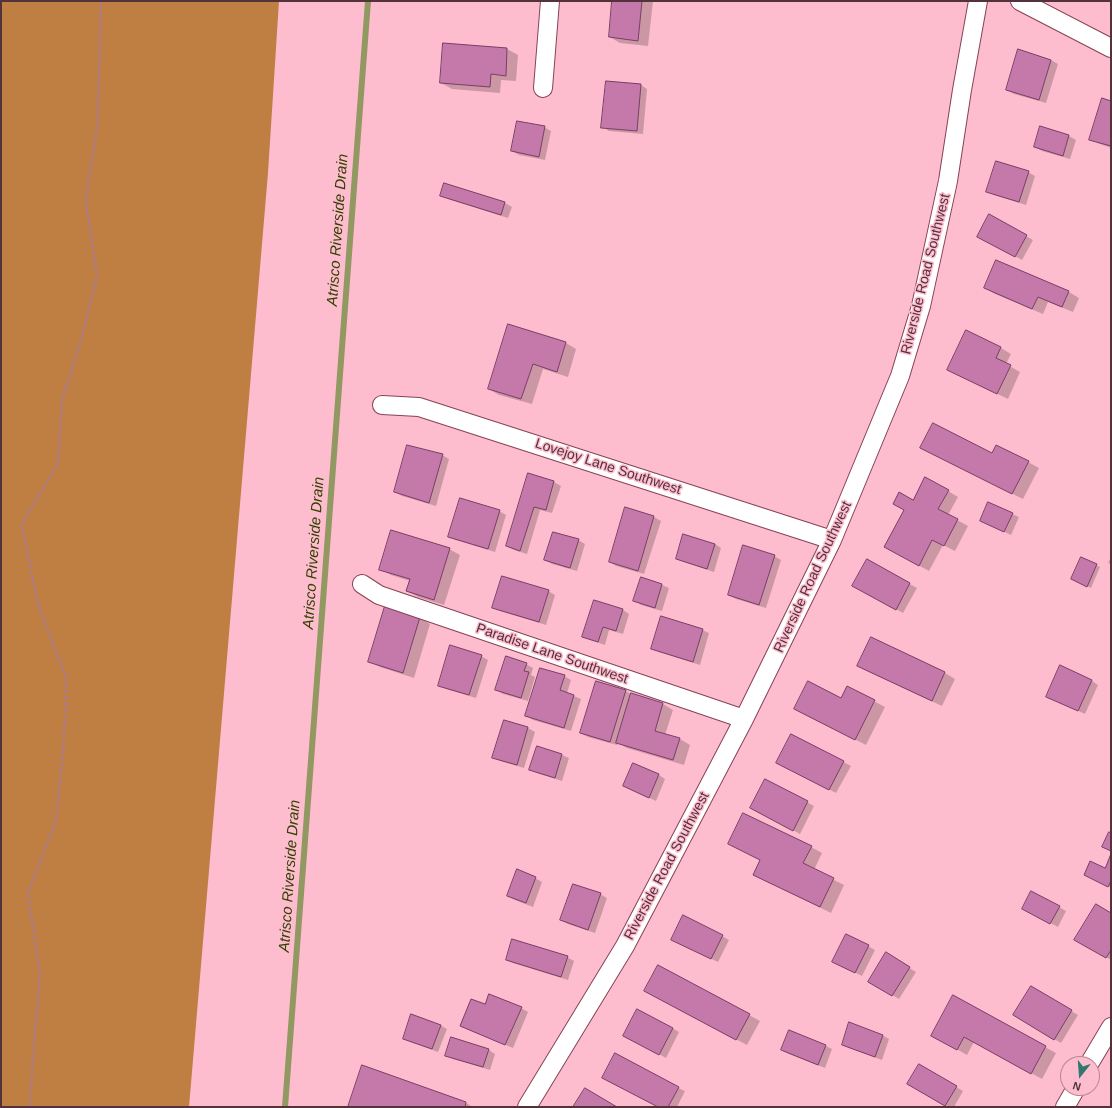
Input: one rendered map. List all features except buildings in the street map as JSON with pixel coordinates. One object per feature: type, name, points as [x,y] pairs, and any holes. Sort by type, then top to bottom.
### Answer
[{"type":"street","points":[[543,88],[550,1]]},
{"type":"street","name":"Riverside Road Southwest","points":[[527,1107],[625,946],[744,719],[832,540],[900,376],[921,306],[948,181],[978,1]]},
{"type":"street","points":[[1020,1],[1111,48]]},
{"type":"street","name":"Lovejoy Lane Southwest","points":[[382,405],[419,407],[832,540]]},
{"type":"street","name":"Paradise Lane Southwest","points":[[362,584],[379,595],[744,719]]},
{"type":"street","points":[[1094,1056],[1111,1026]]},
{"type":"street","points":[[1065,1107],[1071,1096]]},
{"type":"path","points":[[30,1107],[40,975],[28,893],[56,821],[67,680],[38,601],[22,524],[58,463],[62,401],[83,333],[97,276],[86,200],[96,127],[101,1]]},
{"type":"shaded area","points":[[1,1],[279,1],[268,173],[189,1107],[1,1107]]},
{"type":"waterway","name":"Atrisco Riverside Drain","points":[[285,1107],[368,1]]}]
